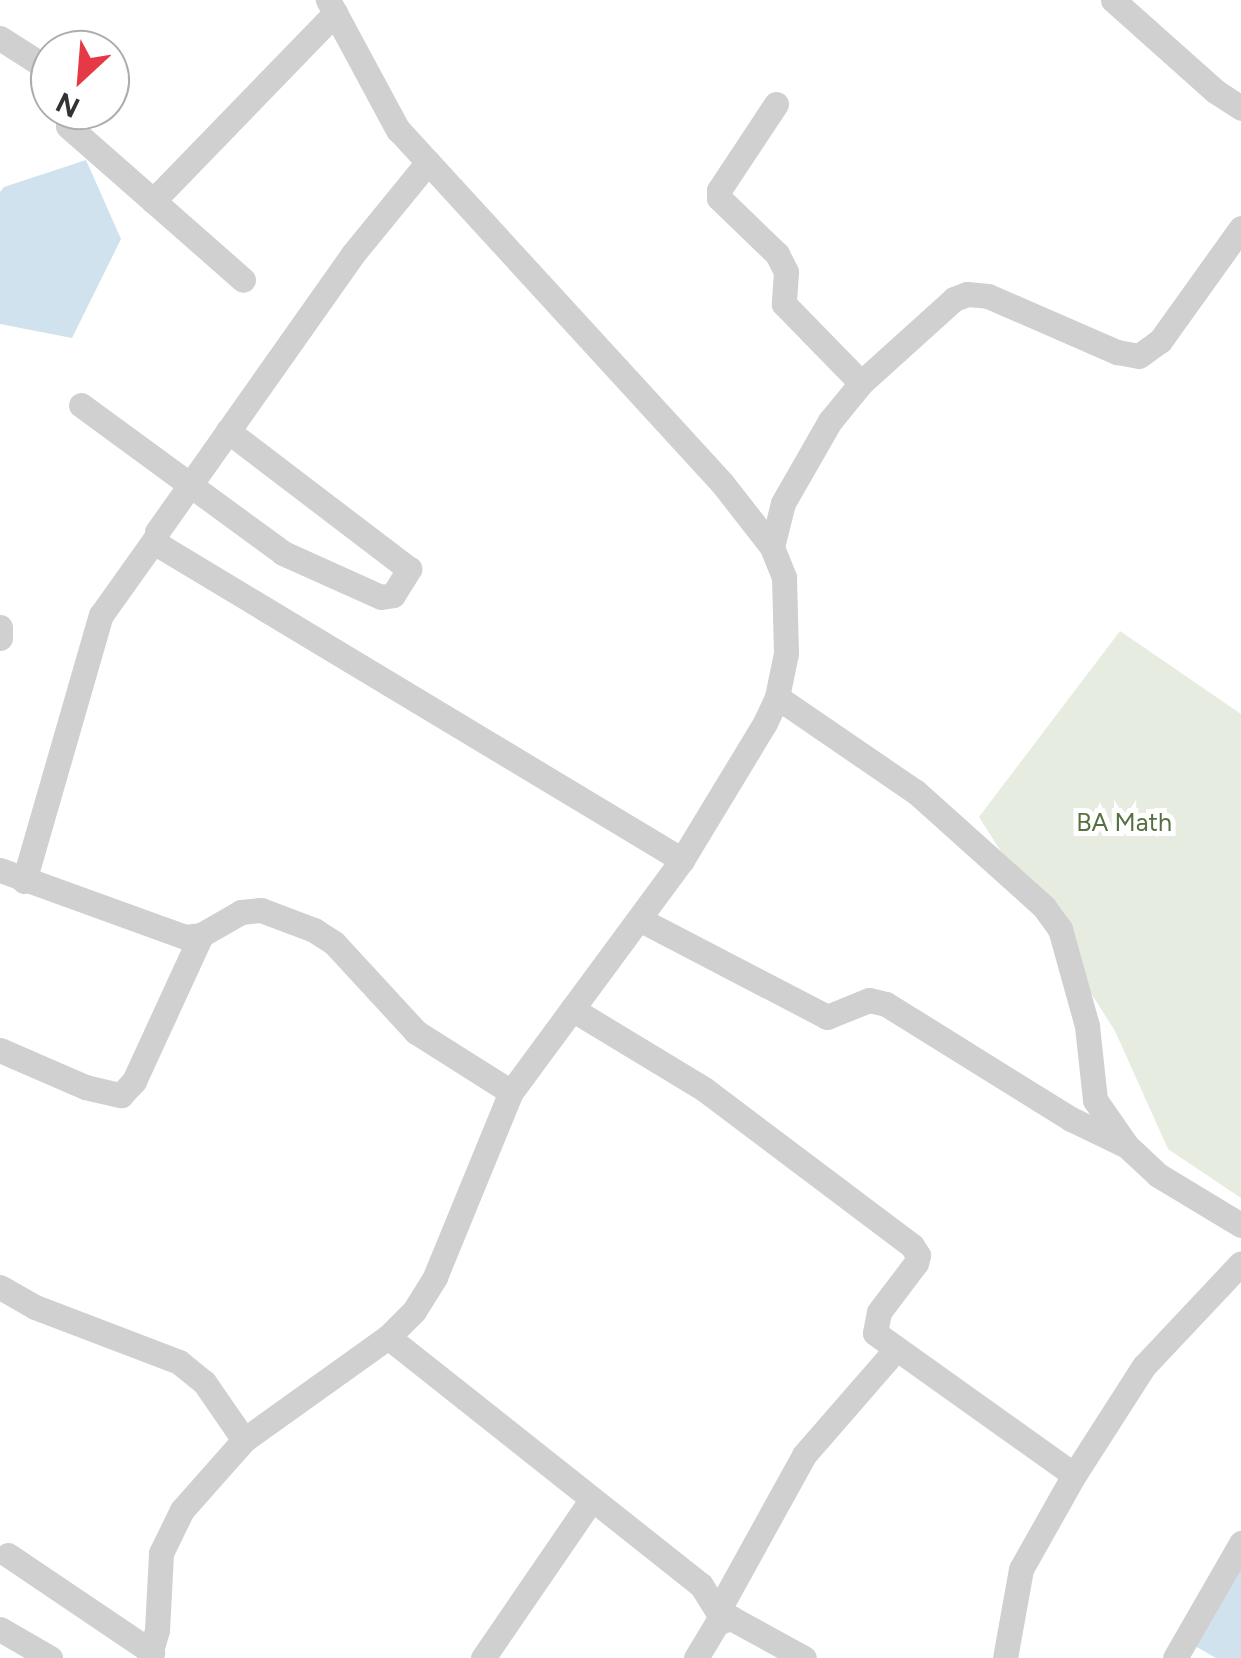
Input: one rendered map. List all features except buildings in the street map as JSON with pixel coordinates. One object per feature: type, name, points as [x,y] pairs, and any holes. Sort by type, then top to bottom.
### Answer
[{"type":"street","points":[[1112,0],[1215,91],[1241,108]]},
{"type":"street","points":[[8,1555],[151,1655],[161,1553],[182,1510],[244,1440],[388,1338],[414,1311],[435,1277],[511,1092],[682,860],[777,698],[786,654],[784,576],[772,547],[722,483],[398,130],[332,6],[153,201]]},
{"type":"street","points":[[0,38],[30,57]]},
{"type":"street","points":[[776,104],[719,190],[718,198],[776,254],[786,272],[784,304],[861,383]]},
{"type":"street","points":[[73,130],[243,280]]},
{"type":"street","points":[[428,162],[353,254],[101,615],[12,876],[185,937],[202,935],[241,912],[261,910],[314,930],[334,943],[430,1043],[511,1092]]},
{"type":"street","points":[[772,547],[782,502],[803,464],[861,383],[937,311],[967,294],[988,296],[1117,352],[1139,356],[1160,342],[1241,228]]},
{"type":"street","points":[[81,405],[283,553],[381,597],[392,597],[408,575],[404,564],[228,432]]},
{"type":"street","points":[[156,539],[164,550],[206,577],[682,860]]},
{"type":"street","points":[[0,628],[0,638]]},
{"type":"street","points":[[777,698],[916,792],[1025,888],[1060,928],[1087,1026],[1095,1100],[1127,1146],[1158,1176],[1241,1225]]},
{"type":"street","points":[[639,918],[827,1018],[869,1000],[886,1004],[1071,1119],[1127,1146]]},
{"type":"street","points":[[0,1050],[85,1088],[121,1095],[134,1081],[202,935]]},
{"type":"street","points":[[572,1009],[704,1089],[912,1246],[918,1255],[916,1263],[873,1328],[896,1349],[1074,1475]]},
{"type":"street","points":[[1005,1658],[1021,1569],[1074,1475],[1144,1366],[1241,1263]]},
{"type":"street","points":[[0,1287],[35,1307],[179,1362],[204,1382],[244,1440]]},
{"type":"street","points":[[388,1338],[701,1586],[720,1615],[804,1658]]},
{"type":"street","points":[[696,1658],[804,1455],[896,1349]]},
{"type":"street","points":[[483,1658],[591,1500]]},
{"type":"street","points":[[1174,1658],[1241,1542]]},
{"type":"street","points":[[0,1629],[50,1658]]},
{"type":"green space","name":"BA Math","points":[[1120,631],[1241,714],[1241,1198],[1168,1149],[1115,1031],[979,817]]},
{"type":"water","points":[[86,160],[121,239],[72,338],[0,324],[0,192],[4,187]]},
{"type":"water","points":[[1241,1549],[1241,1658],[1216,1658],[1188,1642]]}]
